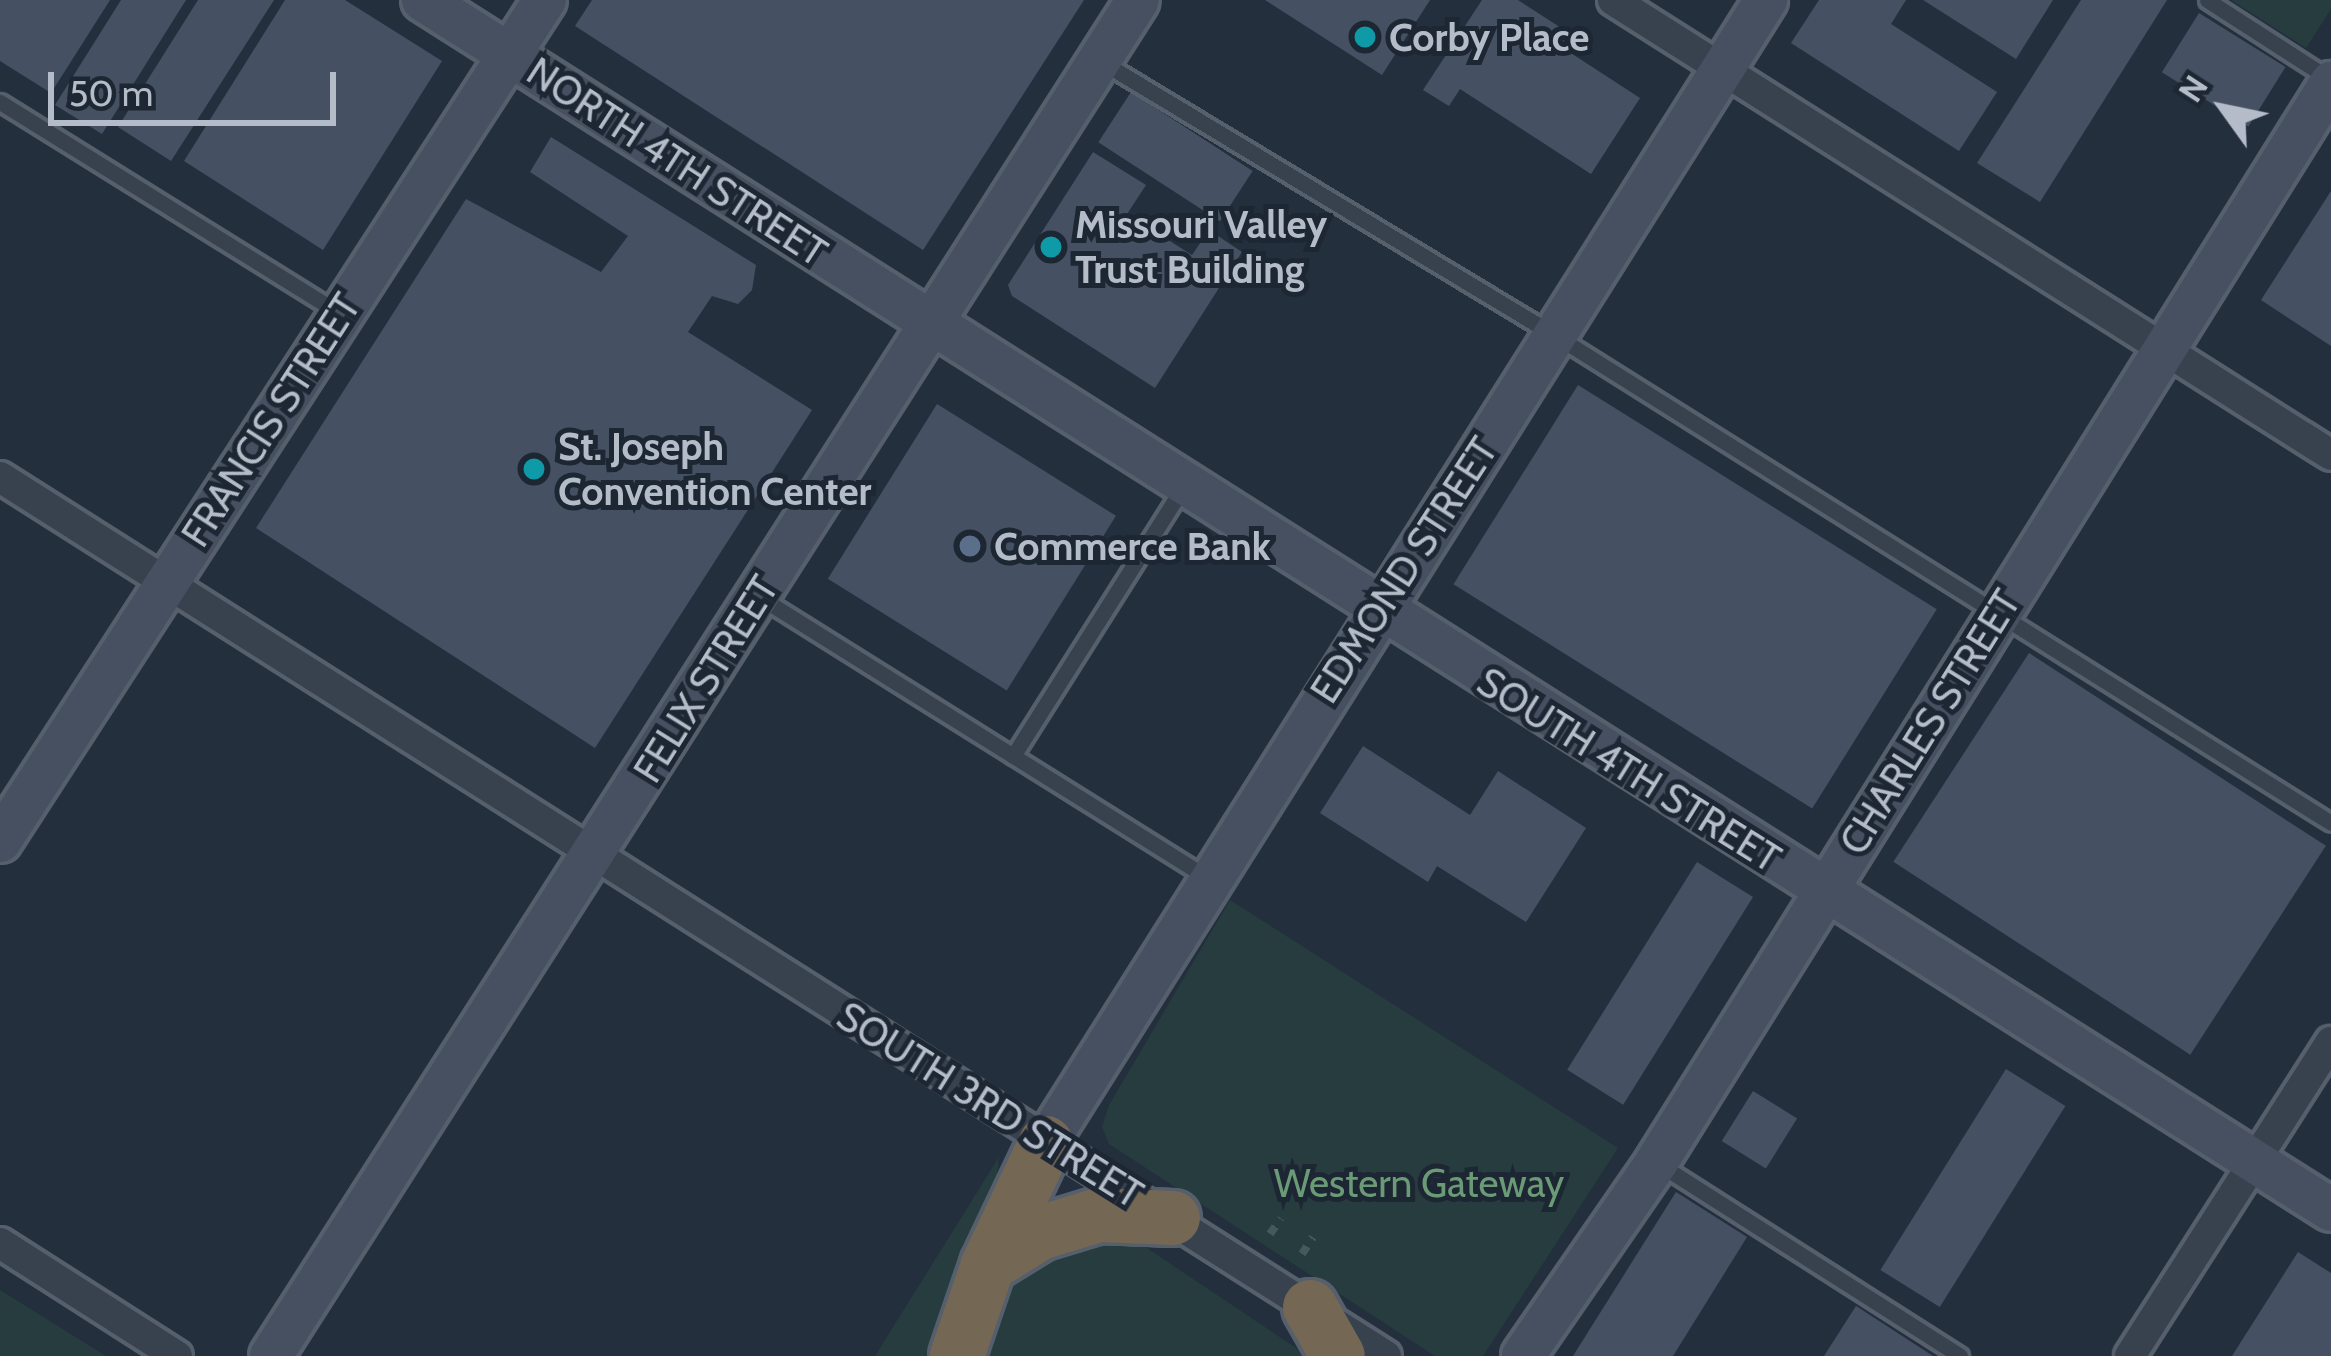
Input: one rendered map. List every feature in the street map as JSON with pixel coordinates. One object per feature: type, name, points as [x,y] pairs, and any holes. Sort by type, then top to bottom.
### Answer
[{"type":"highway","points":[[957,1356],[988,1265],[1046,1143]]},
{"type":"highway","points":[[988,1265],[1040,1233],[1099,1215],[1173,1219]]},
{"type":"highway","points":[[1310,1307],[1338,1356]]},
{"type":"main road","name":"NORTH 4TH STREET","points":[[424,0],[931,324]]},
{"type":"main road","name":"FRANCIS STREET","points":[[0,841],[544,0]]},
{"type":"main road","name":"FELIX STREET","points":[[271,1356],[1138,0]]},
{"type":"main road","name":"EDMOND STREET","points":[[1046,1143],[1376,611],[1556,336],[1766,0]]},
{"type":"main road","name":"CHARLES STREET","points":[[1523,1356],[1656,1162],[2331,82]]},
{"type":"main road","name":"SOUTH 4TH STREET","points":[[931,324],[1376,611],[2331,1210]]},
{"type":"street","points":[[1612,0],[2331,455]]},
{"type":"street","name":"SOUTH 3RD STREET","points":[[0,477],[592,857],[1386,1356]]},
{"type":"street","points":[[2130,1356],[2331,1042]]},
{"type":"street","points":[[0,1243],[177,1356]]},
{"type":"lane","points":[[2206,0],[2331,82]]},
{"type":"lane","points":[[1099,61],[1556,336],[2331,823]]},
{"type":"lane","points":[[0,102],[340,314]]},
{"type":"lane","points":[[1013,756],[1183,487]]},
{"type":"lane","points":[[758,596],[1210,879]]},
{"type":"lane","points":[[1656,1162],[1960,1356]]},
{"type":"path","points":[[1270,1234],[1281,1218]]},
{"type":"path","points":[[1302,1254],[1313,1237]]},
{"type":"green space","points":[[2231,0],[2331,0],[2331,9],[2306,48]]},
{"type":"green space","name":"Western Gateway","points":[[1230,900],[1618,1148],[1483,1356],[1435,1356],[1109,1144],[1102,1127],[1109,1105]]},
{"type":"green space","points":[[999,1157],[996,1184],[927,1356],[875,1356]]},
{"type":"green space","points":[[1115,1237],[1144,1246],[1308,1356],[988,1356],[1001,1289],[1043,1254]]},
{"type":"green space","points":[[0,1290],[106,1356],[0,1356]]},
{"type":"building","points":[[0,0],[110,0],[51,93],[0,61]]},
{"type":"building","points":[[121,0],[186,0],[102,134],[55,105]]},
{"type":"building","points":[[198,0],[274,0],[171,161],[118,127]]},
{"type":"building","points":[[285,0],[345,0],[442,61],[323,250],[184,161]]},
{"type":"building","points":[[592,0],[1084,0],[923,250],[575,26]]},
{"type":"building","name":"Corby Place","points":[[1265,0],[1430,0],[1382,75]]},
{"type":"building","points":[[1482,0],[1518,0],[1569,33],[1560,46],[1640,98],[1591,174],[1460,89],[1449,106],[1423,90]]},
{"type":"building","points":[[1819,0],[1906,0],[1891,24],[1997,92],[1959,151],[1791,43]]},
{"type":"building","points":[[1923,0],[2053,0],[2016,59]]},
{"type":"building","points":[[2081,0],[2167,0],[2040,202],[1977,163]]},
{"type":"building","points":[[2199,13],[2286,67],[2248,126],[2162,72]]},
{"type":"building","points":[[1131,92],[1253,171],[1220,221],[1098,142]]},
{"type":"building","name":"St. Joseph Convention Center","points":[[551,137],[756,265],[752,290],[738,304],[712,296],[688,332],[812,410],[595,748],[256,528],[466,199],[601,272],[628,236],[530,172]]},
{"type":"building","points":[[1093,152],[1146,185],[1127,214],[1192,255],[1209,230],[1242,252],[1155,388],[1012,296],[1008,285]]},
{"type":"building","points":[[2331,191],[2331,346],[2261,300]]},
{"type":"building","points":[[1578,385],[1937,609],[1812,808],[1453,584]]},
{"type":"building","name":"Commerce Bank","points":[[937,404],[1116,516],[1007,691],[828,579]]},
{"type":"building","points":[[2029,653],[2326,846],[2190,1055],[1893,862]]},
{"type":"building","points":[[1363,746],[1470,815],[1498,771],[1586,828],[1526,922],[1437,866],[1428,882],[1320,813]]},
{"type":"building","points":[[1697,862],[1753,897],[1623,1105],[1567,1070]]},
{"type":"building","points":[[2006,1069],[2065,1106],[1940,1307],[1880,1270]]},
{"type":"building","points":[[1753,1091],[1797,1119],[1766,1169],[1722,1141]]},
{"type":"building","points":[[1676,1192],[1747,1237],[1673,1356],[1573,1356]]},
{"type":"building","points":[[2298,1252],[2331,1273],[2331,1356],[2232,1356]]},
{"type":"building","points":[[1856,1306],[1933,1356],[1824,1356]]},
{"type":"place","name":"Corby Place","points":[[1365,37]]},
{"type":"place","name":"Missouri Valley Trust Building","points":[[1051,247]]},
{"type":"place","name":"St. Joseph Convention Center","points":[[534,469]]},
{"type":"place","name":"Commerce Bank","points":[[970,546]]}]
